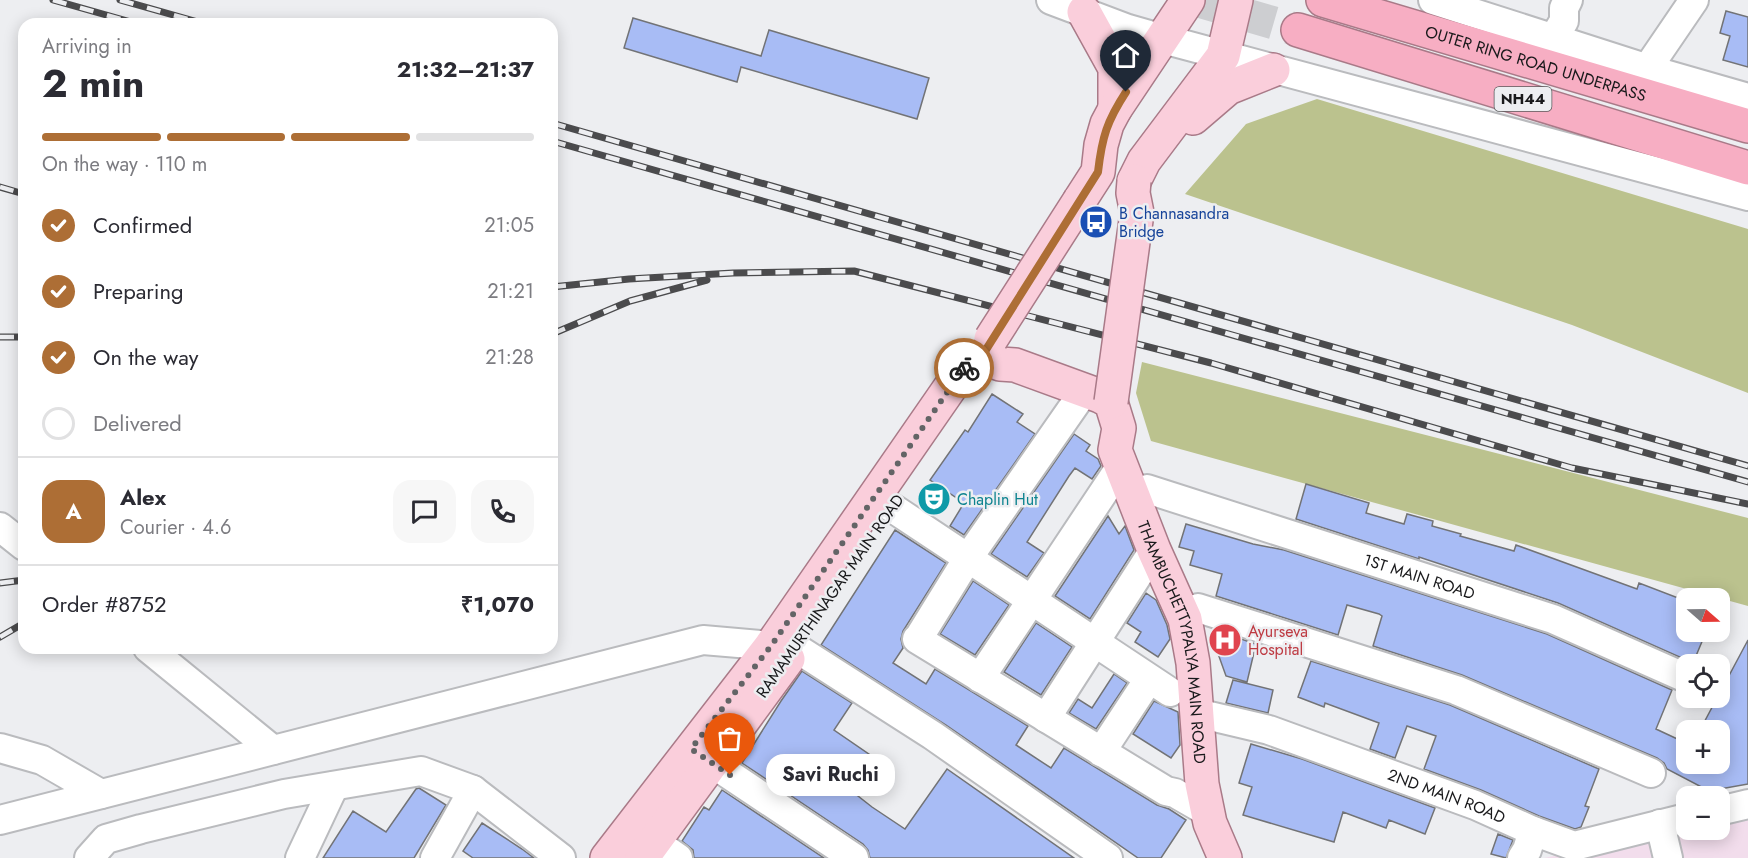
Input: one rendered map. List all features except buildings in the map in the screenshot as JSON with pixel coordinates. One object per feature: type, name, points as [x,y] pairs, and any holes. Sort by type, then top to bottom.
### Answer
[{"type":"highway","name":"OUTER RING ROAD UNDERPASS","points":[[1323,0],[1748,126]]},
{"type":"highway","name":"NH44","points":[[1298,30],[1748,168]]},
{"type":"main road","name":"RAMAMURTHINAGAR MAIN ROAD","points":[[607,858],[702,756],[891,507],[977,378],[1098,172],[1101,145],[1107,124],[1188,0]]},
{"type":"main road","points":[[1114,415],[1137,213],[1133,193],[1139,171],[1223,56],[1236,0]]},
{"type":"main road","points":[[1084,12],[1115,68],[1115,109]]},
{"type":"main road","points":[[1139,171],[1228,88],[1274,70]]},
{"type":"main road","points":[[991,353],[1015,365],[1100,396],[1114,415]]},
{"type":"main road","points":[[991,353],[1011,375],[1114,415]]},
{"type":"main road","name":"RAMAMURTHINAGAR MAIN ROAD","points":[[783,647],[965,366],[991,353]]},
{"type":"main road","name":"THAMBUCHETTYPALYA MAIN ROAD","points":[[1114,415],[1115,450],[1154,550],[1185,619],[1193,663],[1202,784],[1210,823],[1225,858]]},
{"type":"main road","name":"THAMBUCHETTYPALYA MAIN ROAD","points":[[1114,415],[1126,434],[1198,608],[1207,657],[1216,786],[1235,849],[1232,858]]},
{"type":"main road","name":"RAMAMURTHINAGAR MAIN ROAD","points":[[658,853],[702,756]]},
{"type":"street","points":[[1051,0],[1128,29],[1223,56],[1748,196]]},
{"type":"street","points":[[1433,0],[1647,69],[1748,98]]},
{"type":"street","points":[[1553,39],[1564,21],[1564,8],[1569,0]]},
{"type":"street","points":[[1647,69],[1694,0]]},
{"type":"street","points":[[1078,400],[968,558],[919,636],[980,678],[1166,792],[1175,793],[1208,812]]},
{"type":"street","points":[[980,678],[1121,466]]},
{"type":"street","name":"1ST MAIN ROAD","points":[[1147,489],[1553,619],[1676,674]]},
{"type":"street","points":[[891,507],[1159,686],[1101,752]]},
{"type":"street","points":[[0,528],[18,542]]},
{"type":"street","points":[[1046,718],[1154,550]]},
{"type":"street","points":[[1198,608],[1456,690],[1651,773]]},
{"type":"street","points":[[0,820],[703,640],[783,647],[932,735],[1108,858]]},
{"type":"street","points":[[155,654],[273,750]]},
{"type":"street","name":"2ND MAIN ROAD","points":[[1210,716],[1269,730],[1475,805],[1533,831],[1574,846],[1673,821]]},
{"type":"street","points":[[0,748],[42,760],[101,794]]},
{"type":"street","points":[[702,756],[854,858]]},
{"type":"street","points":[[101,794],[97,848],[273,797],[421,771],[473,790],[561,858]]},
{"type":"street","points":[[300,858],[334,786]]},
{"type":"street","points":[[435,858],[473,790]]},
{"type":"street","points":[[1730,808],[1748,804]]},
{"type":"street","points":[[1668,858],[1673,821]]},
{"type":"street","points":[[1522,858],[1533,831]]},
{"type":"shaded area","points":[[1748,815],[1748,858],[1544,858],[1676,830],[1676,840],[1730,840],[1730,819]]},
{"type":"green space","points":[[1317,99],[1748,229],[1748,393],[1572,325],[1185,194],[1246,124]]},
{"type":"green space","points":[[1142,362],[1748,518],[1748,606],[1730,601],[1730,588],[1683,588],[1151,441],[1136,393]]},
{"type":"tunnel","points":[[1195,0],[1298,30]]},
{"type":"railway","points":[[53,0],[117,18]]},
{"type":"railway","points":[[120,0],[184,18]]},
{"type":"railway","points":[[558,125],[1748,466]]},
{"type":"railway","points":[[558,143],[1748,482]]},
{"type":"railway","points":[[0,187],[18,192]]},
{"type":"railway","points":[[558,286],[629,279],[733,273],[854,271],[1211,363],[1572,468],[1748,504]]},
{"type":"railway","points":[[558,331],[630,301],[707,280]]},
{"type":"railway","points":[[0,337],[18,337]]},
{"type":"railway","points":[[0,583],[18,581]]},
{"type":"railway","points":[[0,637],[18,626]]},
{"type":"way so far","points":[[730,775],[691,749],[771,646],[964,368]]},
{"type":"place","name":"B Channasandra Bridge","points":[[1096,222]]},
{"type":"place","name":"Chaplin Hut","points":[[934,499]]},
{"type":"place","name":"Ayurseva Hospital","points":[[1225,640]]},
{"type":"place","name":"Savi Ruchi","points":[[730,775]]},
{"type":"route","points":[[964,368],[982,356],[1098,172],[1101,145],[1107,124],[1126,92]]}]
